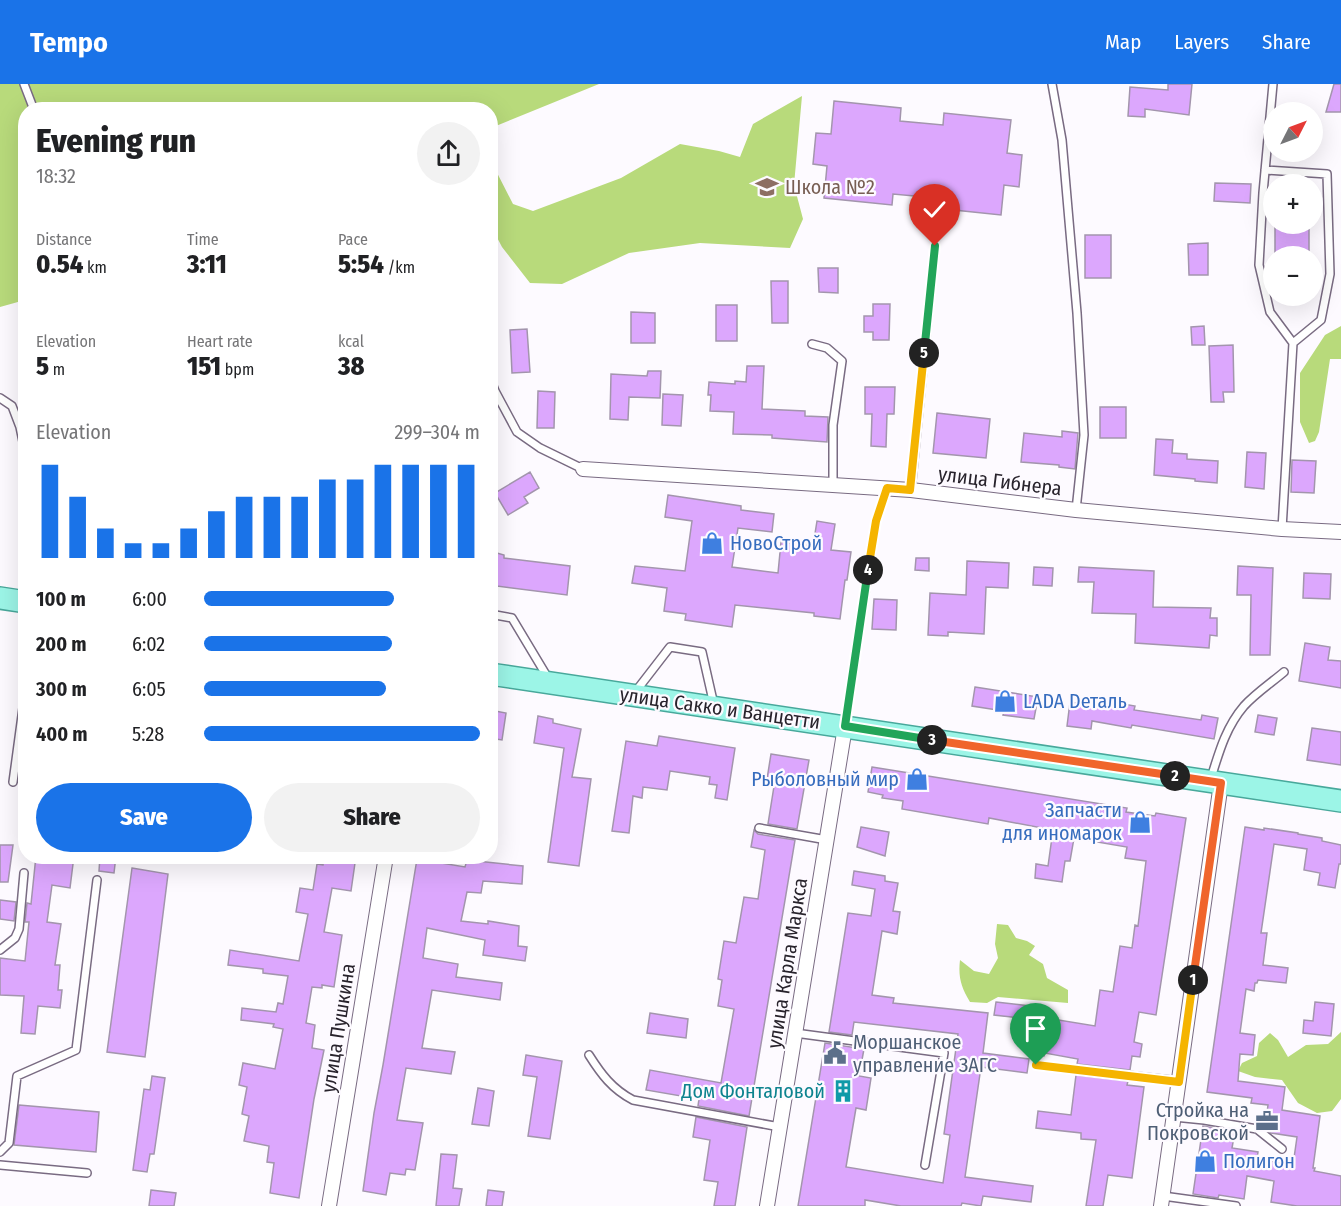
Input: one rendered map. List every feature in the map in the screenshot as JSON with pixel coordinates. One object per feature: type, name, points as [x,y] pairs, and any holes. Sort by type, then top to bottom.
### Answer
[{"type":"main road","points":[[0,598],[18,601]]},
{"type":"main road","name":"улица Сакко и Ванцетти","points":[[498,675],[1341,801]]},
{"type":"street","name":"улица Гибнера","points":[[583,468],[887,488],[1076,510],[1281,529],[1341,532]]},
{"type":"street","name":"улица Карла Маркса","points":[[767,1206],[845,726]]},
{"type":"street","points":[[1162,1201],[1216,782]]},
{"type":"street","name":"улица Пушкина","points":[[329,1206],[385,864]]},
{"type":"lane","points":[[24,84],[31,102]]},
{"type":"lane","points":[[1052,84],[1062,140],[1077,313],[1084,435],[1076,510]]},
{"type":"lane","points":[[1273,84],[1258,265],[1270,312],[1293,343],[1281,529]]},
{"type":"lane","points":[[1265,170],[1327,174],[1330,274],[1321,320],[1293,343]]},
{"type":"lane","points":[[910,490],[935,246]]},
{"type":"lane","points":[[812,344],[827,348],[842,361],[833,425],[832,484]]},
{"type":"lane","points":[[498,397],[517,432],[540,448],[583,468]]},
{"type":"lane","points":[[0,398],[12,406],[18,422]]},
{"type":"lane","points":[[845,726],[876,521],[887,488]]},
{"type":"lane","points":[[498,615],[512,618],[550,683]]},
{"type":"lane","points":[[633,695],[670,646],[702,652],[714,707]]},
{"type":"lane","points":[[1216,782],[1222,742],[1226,732],[1244,706],[1284,672]]},
{"type":"lane","points":[[13,782],[18,745]]},
{"type":"lane","points":[[759,828],[827,840]]},
{"type":"lane","points":[[0,950],[15,938],[19,929],[24,873]]},
{"type":"lane","points":[[0,1152],[9,1143],[17,1076],[76,1050],[97,880]]},
{"type":"lane","points":[[795,1033],[944,1053],[925,1165]]},
{"type":"lane","points":[[589,1055],[610,1085],[633,1100],[780,1127]]},
{"type":"lane","points":[[1036,1065],[1179,1082]]},
{"type":"lane","points":[[1174,1117],[1257,1130],[1282,1149]]},
{"type":"lane","points":[[0,1165],[87,1173]]},
{"type":"lane","points":[[1162,1201],[1236,1206]]},
{"type":"green space","points":[[0,84],[599,84],[498,125],[498,102],[18,102],[18,302],[0,307]]},
{"type":"green space","points":[[802,96],[794,185],[803,219],[790,248],[700,243],[629,253],[562,284],[530,283],[498,239],[498,175],[513,204],[533,211],[621,178],[680,144],[740,157],[753,124]]},
{"type":"green space","points":[[1341,326],[1341,359],[1330,359],[1319,432],[1315,441],[1309,443],[1300,422],[1300,373],[1325,335]]},
{"type":"green space","points":[[997,924],[1008,925],[1016,938],[1035,946],[1029,955],[1043,964],[1047,978],[1068,990],[1068,1003],[998,997],[987,1003],[970,1002],[961,982],[960,960],[974,971],[989,974],[998,958],[995,944]]},
{"type":"green space","points":[[1341,1032],[1341,1099],[1332,1111],[1317,1113],[1298,1103],[1282,1080],[1255,1077],[1238,1071],[1242,1063],[1257,1056],[1259,1043],[1270,1033],[1278,1040],[1288,1057],[1306,1045],[1328,1044]]},
{"type":"building","points":[[1168,84],[1192,84],[1189,115],[1145,109],[1145,117],[1128,116],[1130,87],[1168,90]]},
{"type":"building","points":[[1334,84],[1341,84],[1341,112],[1326,112]]},
{"type":"building","points":[[834,101],[901,108],[900,121],[943,125],[944,113],[1011,120],[1007,153],[1022,155],[1019,187],[1004,185],[1001,215],[935,208],[936,198],[893,194],[892,205],[824,198],[827,166],[813,164],[816,133],[831,134]]},
{"type":"building","points":[[1215,183],[1251,184],[1250,203],[1214,201]]},
{"type":"building","points":[[1275,234],[1309,234],[1309,246],[1275,246]]},
{"type":"building","points":[[1085,235],[1111,235],[1111,278],[1085,278]]},
{"type":"building","points":[[1208,243],[1208,275],[1189,275],[1188,244]]},
{"type":"building","points":[[818,268],[838,268],[838,293],[819,292]]},
{"type":"building","points":[[771,281],[788,281],[788,323],[772,323]]},
{"type":"building","points":[[873,304],[890,304],[889,340],[873,340],[873,332],[864,332],[864,316],[873,316]]},
{"type":"building","points":[[716,305],[737,305],[737,341],[716,341]]},
{"type":"building","points":[[631,312],[655,313],[655,343],[631,343]]},
{"type":"building","points":[[1204,326],[1205,345],[1192,345],[1191,327]]},
{"type":"building","points":[[527,329],[530,372],[512,373],[510,330]]},
{"type":"building","points":[[1233,345],[1234,392],[1223,392],[1224,402],[1211,402],[1209,346]]},
{"type":"building","points":[[747,366],[764,366],[762,409],[805,411],[805,416],[828,417],[827,442],[772,438],[772,435],[733,434],[734,412],[710,411],[709,382],[735,384],[735,381],[746,382]]},
{"type":"building","points":[[648,371],[661,371],[660,398],[629,397],[628,420],[610,419],[611,374],[647,376]]},
{"type":"building","points":[[865,387],[895,387],[894,414],[887,414],[886,447],[871,446],[872,414],[865,414]]},
{"type":"building","points":[[538,391],[555,392],[554,428],[537,428]]},
{"type":"building","points":[[663,394],[683,395],[681,426],[662,425]]},
{"type":"building","points":[[1100,407],[1126,407],[1126,438],[1100,438]]},
{"type":"building","points":[[937,413],[990,419],[986,458],[933,453]]},
{"type":"building","points":[[1062,431],[1078,433],[1075,469],[1059,467],[1059,465],[1021,462],[1024,433],[1062,437]]},
{"type":"building","points":[[1156,439],[1173,440],[1172,453],[1187,454],[1187,459],[1218,461],[1217,483],[1154,475]]},
{"type":"building","points":[[1247,452],[1266,453],[1264,489],[1245,487]]},
{"type":"building","points":[[1292,460],[1316,461],[1314,493],[1291,492]]},
{"type":"building","points":[[530,472],[539,488],[524,497],[528,503],[508,515],[498,498],[498,491]]},
{"type":"building","points":[[668,495],[741,506],[741,510],[774,514],[772,532],[738,528],[732,567],[778,573],[781,542],[813,546],[817,521],[835,524],[831,550],[851,552],[840,619],[814,616],[814,613],[735,605],[732,627],[685,620],[686,614],[664,611],[667,588],[632,583],[635,566],[685,571],[692,521],[665,517]]},
{"type":"building","points":[[498,553],[504,555],[504,558],[570,566],[567,595],[498,586]]},
{"type":"building","points":[[916,558],[929,558],[929,571],[915,570]]},
{"type":"building","points":[[967,561],[1009,563],[1008,588],[986,587],[984,634],[948,632],[948,636],[928,635],[930,593],[966,595]]},
{"type":"building","points":[[1238,566],[1273,568],[1270,655],[1250,655],[1251,595],[1237,595]]},
{"type":"building","points":[[1034,567],[1053,568],[1052,586],[1033,585]]},
{"type":"building","points":[[1079,567],[1154,571],[1153,607],[1211,608],[1210,618],[1217,618],[1217,636],[1210,635],[1209,648],[1135,643],[1136,614],[1092,613],[1094,582],[1078,582]]},
{"type":"building","points":[[1304,573],[1331,574],[1330,599],[1303,598]]},
{"type":"building","points":[[874,599],[897,600],[896,630],[872,629]]},
{"type":"building","points":[[1305,643],[1330,647],[1328,660],[1341,661],[1341,688],[1299,681]]},
{"type":"building","name":"LADA Dеталь","points":[[975,687],[1038,697],[1034,719],[1003,715],[1004,711],[972,706]]},
{"type":"building","points":[[1101,700],[1135,706],[1134,710],[1201,720],[1202,715],[1218,718],[1214,739],[1132,725],[1131,728],[1092,721],[1091,729],[1067,726],[1070,702],[1100,706]]},
{"type":"building","points":[[498,712],[506,713],[502,740],[498,739]]},
{"type":"building","points":[[1258,715],[1277,718],[1274,735],[1255,732]]},
{"type":"building","points":[[538,716],[553,719],[553,723],[581,729],[572,777],[591,779],[579,866],[548,862],[564,748],[534,743]]},
{"type":"building","points":[[1312,728],[1341,732],[1341,765],[1307,760]]},
{"type":"building","points":[[659,736],[735,748],[727,800],[715,798],[717,785],[709,784],[710,777],[670,771],[667,790],[643,787],[642,798],[633,796],[629,833],[612,831],[626,741],[657,746]]},
{"type":"building","points":[[771,754],[809,760],[797,829],[768,824],[775,780],[767,779]]},
{"type":"building","points":[[872,767],[1127,808],[1126,812],[1155,816],[1156,813],[1186,818],[1156,1015],[1139,1012],[1134,1042],[1142,1044],[1140,1057],[1132,1056],[1130,1070],[1077,1064],[1078,1059],[1045,1053],[1044,1056],[1028,1053],[1034,1016],[1095,1026],[1100,990],[1113,992],[1120,946],[1132,948],[1135,925],[1138,926],[1146,861],[1125,858],[1127,847],[1074,838],[1070,861],[1065,861],[1062,882],[1035,878],[1036,864],[1048,866],[1053,830],[989,818],[988,824],[902,809],[903,801],[882,798],[883,795],[868,792]]},
{"type":"building","points":[[861,827],[889,832],[885,856],[857,847]]},
{"type":"building","points":[[1245,827],[1298,833],[1341,845],[1341,864],[1339,864],[1335,888],[1318,885],[1320,873],[1304,870],[1307,849],[1274,844],[1261,933],[1267,933],[1263,965],[1288,968],[1286,983],[1258,980],[1254,991],[1246,989],[1240,1033],[1255,1035],[1253,1055],[1240,1054],[1238,1081],[1285,1087],[1282,1110],[1320,1116],[1313,1168],[1315,1168],[1314,1171],[1341,1176],[1341,1206],[1297,1206],[1271,1202],[1274,1181],[1247,1176],[1244,1199],[1193,1194],[1203,1126],[1235,1131],[1232,1148],[1258,1152],[1257,1159],[1293,1165],[1297,1137],[1271,1133],[1265,1128],[1268,1105],[1251,1103],[1252,1098],[1207,1092]]},
{"type":"building","points":[[754,830],[758,834],[795,840],[749,1116],[698,1106],[699,1099],[646,1090],[650,1070],[721,1083],[734,1009],[718,1006],[722,980],[718,979],[724,941],[736,943],[744,897],[758,899],[765,850],[751,847]]},
{"type":"building","points":[[0,845],[13,845],[8,882],[0,882]]},
{"type":"building","points":[[498,863],[523,866],[522,884],[483,881],[481,893],[467,892],[461,921],[488,924],[488,921],[519,926],[518,946],[527,947],[525,961],[483,955],[485,940],[427,928],[423,958],[458,964],[456,977],[502,983],[500,1000],[432,990],[422,1048],[455,1052],[451,1074],[406,1068],[397,1120],[423,1123],[415,1170],[406,1169],[405,1175],[390,1173],[386,1195],[363,1191],[416,864],[447,864],[465,867],[466,864]]},
{"type":"building","points":[[35,864],[73,864],[70,888],[52,885],[47,922],[61,924],[55,965],[60,965],[58,990],[62,990],[60,1008],[38,1006],[35,1034],[21,1033],[24,996],[0,995],[0,958],[25,961],[29,922],[25,922],[27,903],[31,904]]},
{"type":"building","points":[[99,864],[115,864],[114,873],[99,871]]},
{"type":"building","points":[[317,864],[355,864],[351,891],[332,888],[324,932],[342,935],[334,987],[322,985],[322,988],[312,987],[306,1023],[315,1025],[312,1048],[324,1050],[299,1198],[270,1193],[274,1163],[267,1162],[269,1146],[244,1141],[249,1116],[242,1114],[247,1087],[239,1085],[243,1063],[275,1069],[283,1029],[273,1027],[274,1024],[241,1020],[242,1008],[276,1012],[278,1003],[283,1004],[288,976],[263,973],[263,969],[228,965],[230,950],[299,961],[308,914],[296,912],[300,888],[313,890]]},
{"type":"building","points":[[132,868],[168,874],[145,1057],[107,1052]]},
{"type":"building","points":[[854,871],[885,876],[885,881],[898,883],[893,911],[900,912],[897,934],[882,931],[872,995],[894,998],[893,1003],[988,1013],[983,1053],[1029,1059],[1027,1073],[981,1067],[965,1177],[1033,1186],[1031,1202],[983,1196],[981,1206],[962,1203],[961,1206],[901,1206],[865,1200],[865,1206],[798,1206],[825,1043],[864,1049],[859,1076],[871,1078],[866,1110],[856,1108],[846,1167],[943,1183],[950,1135],[944,1134],[958,1034],[854,1022],[852,1035],[829,1032],[848,913],[871,916],[875,889],[852,885]]},
{"type":"building","points":[[0,900],[16,902],[14,921],[0,919]]},
{"type":"building","points":[[996,1002],[1030,1006],[1028,1019],[994,1015]]},
{"type":"building","points":[[1315,1002],[1334,1004],[1331,1036],[1303,1033],[1304,1020],[1313,1021]]},
{"type":"building","points":[[650,1013],[688,1019],[686,1038],[647,1033]]},
{"type":"building","points":[[526,1055],[562,1061],[550,1139],[528,1136],[537,1077],[523,1075]]},
{"type":"building","points":[[1076,1075],[1128,1081],[1127,1085],[1144,1087],[1132,1178],[1108,1175],[1103,1206],[1086,1206],[1096,1140],[1081,1139],[1081,1133],[1036,1128],[1038,1111],[1071,1115]]},
{"type":"building","points":[[152,1076],[165,1078],[154,1154],[150,1154],[147,1172],[133,1170],[144,1089],[150,1090]]},
{"type":"building","points":[[478,1088],[494,1091],[489,1126],[472,1124]]},
{"type":"building","points":[[19,1105],[99,1112],[96,1152],[14,1145]]},
{"type":"building","points":[[696,1117],[747,1127],[735,1206],[714,1206],[718,1182],[704,1180],[710,1140],[693,1137]]},
{"type":"building","points":[[441,1154],[457,1155],[453,1188],[462,1189],[459,1206],[436,1206]]},
{"type":"building","points":[[151,1190],[176,1193],[174,1206],[149,1206]]},
{"type":"building","points":[[488,1190],[504,1192],[502,1206],[486,1206]]},
{"type":"place","name":"Школа №2","points":[[767,187]]},
{"type":"place","name":"НовоСтрой","points":[[712,543]]},
{"type":"place","name":"LADA Dеталь","points":[[1005,701]]},
{"type":"place","name":"Рыболовный мир","points":[[917,779]]},
{"type":"place","name":"Запчасти для иномарок","points":[[1140,822]]},
{"type":"place","name":"Моршанское управление ЗАГС","points":[[835,1053]]},
{"type":"place","name":"Дом Фонталовой","points":[[843,1091]]},
{"type":"place","name":"Стройка на Покровской","points":[[1267,1121]]},
{"type":"place","name":"Полигон","points":[[1205,1161]]},
{"type":"route","points":[[935,246],[910,490],[887,488],[876,521],[845,726],[1221,783],[1179,1082],[1036,1065]]}]
